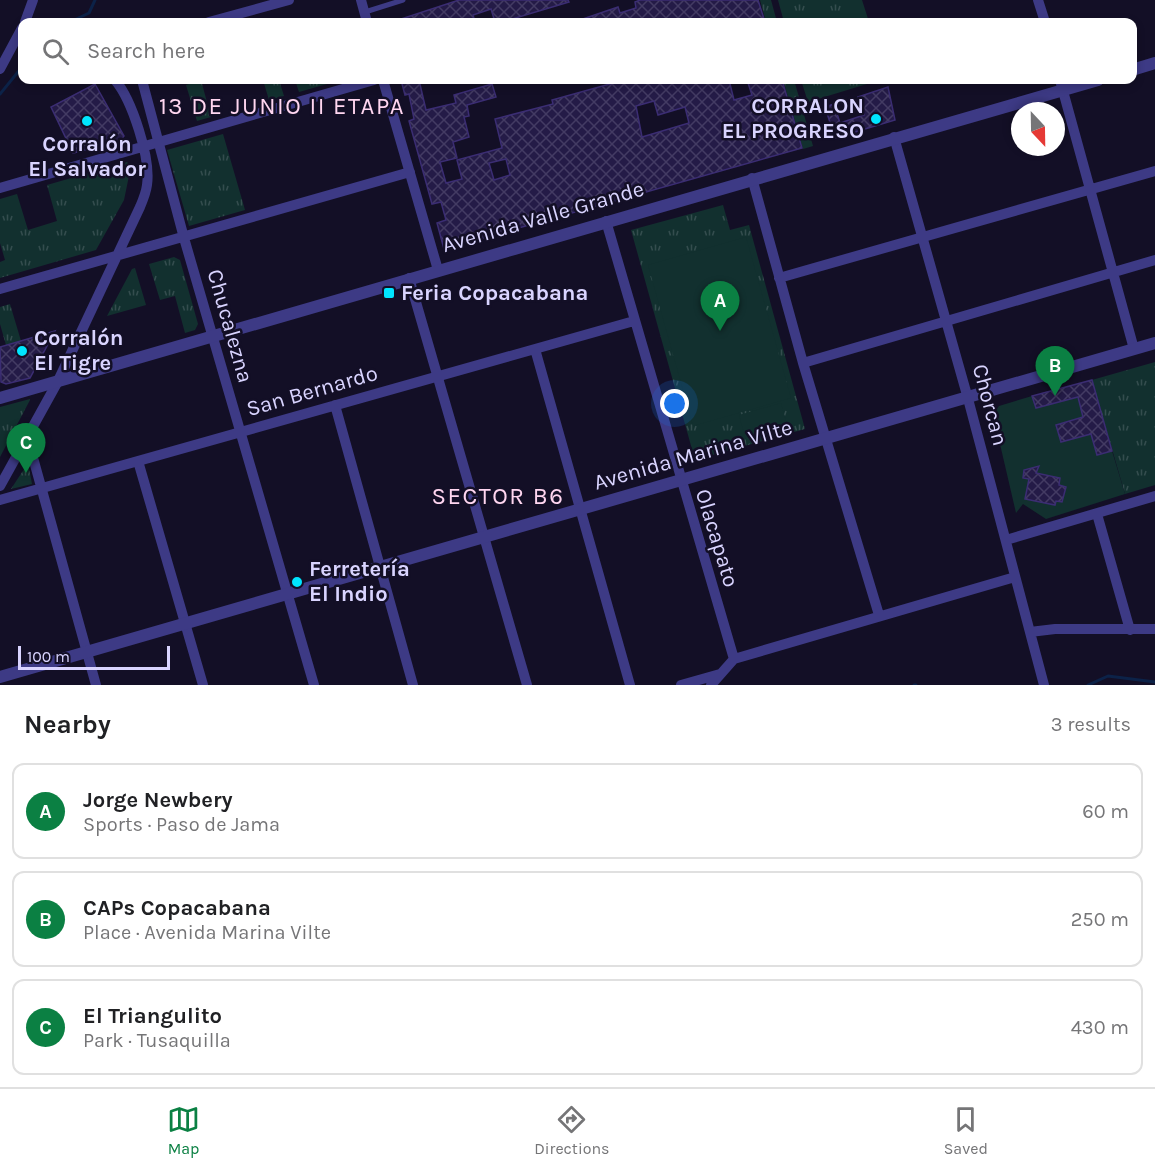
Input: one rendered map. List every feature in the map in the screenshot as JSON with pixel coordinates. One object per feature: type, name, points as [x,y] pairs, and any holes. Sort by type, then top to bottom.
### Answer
[{"type":"street","points":[[26,18],[33,0]]},
{"type":"street","points":[[224,18],[289,0]]},
{"type":"street","points":[[360,0],[366,17]]},
{"type":"street","points":[[1038,0],[1044,18]]},
{"type":"street","points":[[0,69],[18,35]]},
{"type":"street","points":[[1137,68],[1155,63]]},
{"type":"street","points":[[0,486],[57,383],[141,207],[147,185],[143,147],[128,103],[117,84]]},
{"type":"street","name":"Chucalezna","points":[[143,84],[184,238],[314,685]]},
{"type":"street","points":[[0,188],[360,84]]},
{"type":"street","points":[[384,84],[438,270]]},
{"type":"street","points":[[1062,84],[1134,349]]},
{"type":"street","name":"Avenida Valle Grande","points":[[0,398],[894,137],[1062,84]]},
{"type":"street","name":"Chorcan","points":[[894,137],[968,395],[1044,685]]},
{"type":"street","points":[[779,278],[1155,171]]},
{"type":"street","points":[[0,289],[410,172]]},
{"type":"street","points":[[752,178],[803,363],[879,615]]},
{"type":"street","name":"Olacapato","points":[[606,221],[680,481],[734,659]]},
{"type":"street","points":[[803,363],[1155,260]]},
{"type":"street","points":[[409,278],[526,685]]},
{"type":"street","name":"San Bernardo","points":[[0,500],[634,321]]},
{"type":"street","name":"Avenida Marina Vilte","points":[[0,677],[680,481],[968,395],[1155,343]]},
{"type":"street","points":[[535,349],[630,685]]},
{"type":"street","points":[[335,405],[413,685]]},
{"type":"street","points":[[27,436],[96,685]]},
{"type":"street","points":[[138,461],[202,685]]},
{"type":"street","points":[[1006,540],[1155,496]]},
{"type":"street","points":[[1097,514],[1130,630]]},
{"type":"street","points":[[711,685],[734,659],[1015,577]]},
{"type":"street","points":[[1030,632],[1055,629],[1155,629]]},
{"type":"street","points":[[681,685],[720,674]]},
{"type":"lane","points":[[366,17],[403,0]]},
{"type":"green space","points":[[760,0],[771,0],[776,18],[765,18]]},
{"type":"green space","points":[[778,0],[862,0],[868,18],[783,18]]},
{"type":"green space","points":[[202,84],[211,117],[197,121],[186,85]]},
{"type":"green space","points":[[264,84],[280,84],[284,96],[269,100]]},
{"type":"green space","points":[[296,84],[327,84],[299,92]]},
{"type":"green space","points":[[784,84],[795,84],[813,146],[803,149]]},
{"type":"green space","points":[[802,84],[867,84],[808,102]]},
{"type":"green space","points":[[223,134],[245,210],[189,226],[167,150]]},
{"type":"green space","points":[[127,162],[131,166],[124,200],[96,250],[0,278],[0,262],[5,260],[0,243],[0,199],[17,194],[28,230],[57,221],[47,185]]},
{"type":"green space","points":[[723,205],[730,230],[749,225],[805,429],[695,460],[631,230]]},
{"type":"green space","points":[[746,237],[791,398],[693,426],[648,265]]},
{"type":"green space","points":[[174,257],[180,260],[198,324],[195,330],[185,333],[175,296],[160,300],[149,264]]},
{"type":"green space","points":[[135,268],[146,305],[107,316],[132,269]]},
{"type":"green space","points":[[10,304],[21,341],[6,345],[0,324],[0,307]]},
{"type":"green space","points":[[1155,362],[1155,485],[1125,494],[1092,380]]},
{"type":"green space","points":[[1032,396],[1036,408],[1078,397],[1083,417],[1056,425],[1061,442],[1091,434],[1097,455],[1112,451],[1125,494],[1046,519],[1023,504],[1016,513],[993,414],[999,406]]},
{"type":"green space","points":[[30,400],[0,457],[0,407]]},
{"type":"green space","points":[[781,403],[789,432],[747,444],[739,415]]},
{"type":"green space","points":[[28,463],[32,484],[11,489]]},
{"type":"building","points":[[459,0],[568,0],[569,2],[515,18],[494,18],[491,9],[473,15],[474,18],[404,18]]},
{"type":"building","points":[[640,0],[758,0],[764,18],[586,18],[618,7],[620,13],[636,8],[635,2]]},
{"type":"building","name":"Corralón El Salvador","points":[[95,84],[124,136],[120,141],[73,153],[51,107]]},
{"type":"building","points":[[402,84],[420,84],[426,110],[456,103],[454,95],[492,84],[496,97],[467,105],[469,116],[464,117],[469,137],[453,142],[457,158],[440,162],[446,183],[462,179],[457,160],[502,148],[495,119],[553,104],[552,100],[610,84],[730,84],[734,100],[752,95],[748,84],[783,84],[802,148],[444,249],[437,223],[446,220],[441,202],[432,204],[409,121],[414,119],[409,94],[405,95]],"holes":[[[654,101],[658,115],[685,107],[689,123],[642,137],[636,106]],[[506,159],[510,175],[494,180],[489,163]]]},
{"type":"building","points":[[888,87],[895,120],[835,138],[825,107],[834,104],[840,123],[864,115],[858,97]]},
{"type":"building","points":[[55,331],[30,378],[6,384],[1,382],[0,347]]},
{"type":"building","points":[[1092,380],[1112,451],[1097,455],[1091,434],[1061,442],[1056,425],[1083,417],[1078,397],[1036,408],[1032,396]]},
{"type":"building","points":[[1039,466],[1036,473],[1060,478],[1059,485],[1066,487],[1062,502],[1056,501],[1055,505],[1025,499],[1029,479],[1023,478],[1024,470]]},
{"type":"waterway","points":[[78,18],[89,13],[95,0]]},
{"type":"waterway","points":[[0,94],[18,72]]},
{"type":"waterway","points":[[1088,685],[1108,676],[1155,682]]},
{"type":"place","name":"CORRALON EL PROGRESO","points":[[876,119]]},
{"type":"place","name":"Corralón El Salvador","points":[[87,121]]},
{"type":"place","name":"Feria Copacabana","points":[[389,293]]},
{"type":"place","name":"Jorge Newbery","points":[[720,331]]},
{"type":"place","name":"Corralón El Tigre","points":[[22,351]]},
{"type":"place","name":"CAPs Copacabana","points":[[1055,396]]},
{"type":"place","name":"El Triangulito","points":[[26,473]]},
{"type":"place","name":"Ferretería El Indio","points":[[297,582]]},
{"type":"district","name":"13 DE JUNIO II ETAPA","points":[[282,106]]},
{"type":"district","name":"SECTOR B6","points":[[498,496]]}]
